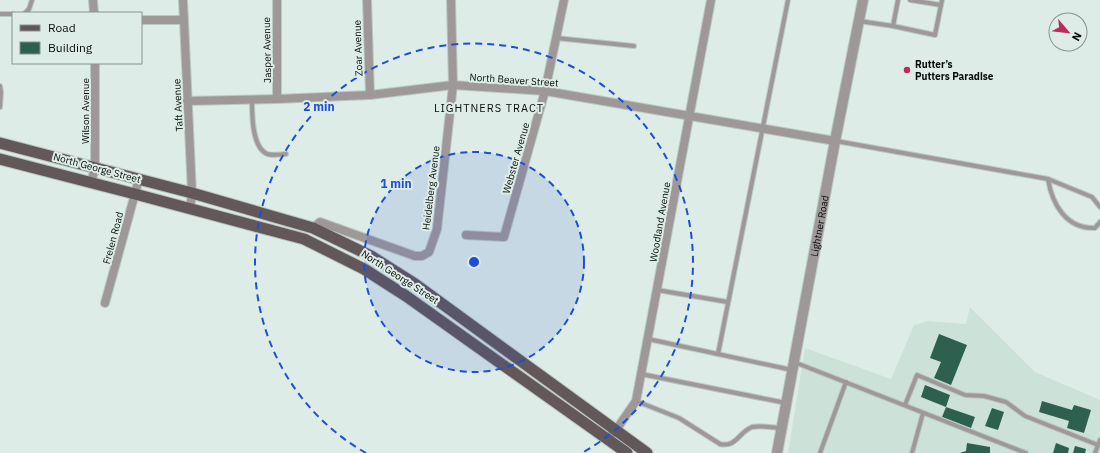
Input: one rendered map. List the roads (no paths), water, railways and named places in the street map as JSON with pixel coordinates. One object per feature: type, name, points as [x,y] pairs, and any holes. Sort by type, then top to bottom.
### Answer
[{"type":"main road","name":"North George Street","points":[[0,143],[192,193],[313,228],[371,256],[415,284],[647,453]]},
{"type":"main road","name":"North George Street","points":[[0,159],[304,240],[364,269],[406,296],[627,453]]},
{"type":"street","points":[[93,0],[94,12]]},
{"type":"street","name":"Taft Avenue","points":[[184,0],[192,193],[190,209]]},
{"type":"street","name":"Jasper Avenue","points":[[276,0],[278,99]]},
{"type":"street","name":"Zoar Avenue","points":[[367,0],[370,95]]},
{"type":"street","name":"Heidelberg Avenue","points":[[313,228],[320,222],[415,256],[422,256],[429,252],[437,229],[453,85],[451,0]]},
{"type":"street","name":"Webster Avenue","points":[[466,235],[504,237],[545,90],[564,0]]},
{"type":"street","name":"Woodland Avenue","points":[[608,439],[636,401],[711,0]]},
{"type":"street","name":"Lightner Road","points":[[777,453],[835,141],[863,0]]},
{"type":"street","points":[[142,20],[184,20]]},
{"type":"street","name":"Wilson Avenue","points":[[91,183],[95,167],[95,64]]},
{"type":"street","name":"North Beaver Street","points":[[187,101],[370,95],[453,85],[545,90],[835,141]]},
{"type":"street","name":"Frelen Road","points":[[105,303],[139,180]]},
{"type":"lane","points":[[26,12],[29,9],[32,0]]},
{"type":"lane","points":[[718,354],[788,0]]},
{"type":"lane","points":[[893,26],[898,0]]},
{"type":"lane","points":[[910,0],[941,5]]},
{"type":"lane","points":[[859,21],[893,26],[935,35],[942,0]]},
{"type":"lane","points":[[0,14],[12,14]]},
{"type":"lane","points":[[556,38],[634,46]]},
{"type":"lane","points":[[0,86],[0,107]]},
{"type":"lane","points":[[252,100],[253,128],[258,144],[264,152],[271,155],[286,154]]},
{"type":"lane","points":[[835,141],[1048,178],[1092,197],[1100,207]]},
{"type":"lane","points":[[1048,178],[1054,203],[1065,217],[1085,229],[1096,228],[1100,222]]},
{"type":"lane","points":[[657,290],[728,302]]},
{"type":"lane","points":[[648,339],[718,354],[793,365],[846,382],[1026,453]]},
{"type":"lane","points":[[641,374],[786,403]]},
{"type":"lane","points":[[904,405],[917,375],[965,395],[984,396],[1006,402],[1032,419],[1098,445]]},
{"type":"lane","points":[[820,453],[846,382]]},
{"type":"lane","points":[[636,401],[679,418],[720,444],[727,446],[732,444],[753,427],[782,428]]},
{"type":"lane","points":[[912,453],[923,413]]},
{"type":"lane","points":[[1095,453],[1100,440]]},
{"type":"place","name":"Rutter’s Putters Paradise","points":[[907,70]]},
{"type":"district","name":"LIGHTNERS TRACT","points":[[489,108]]}]
